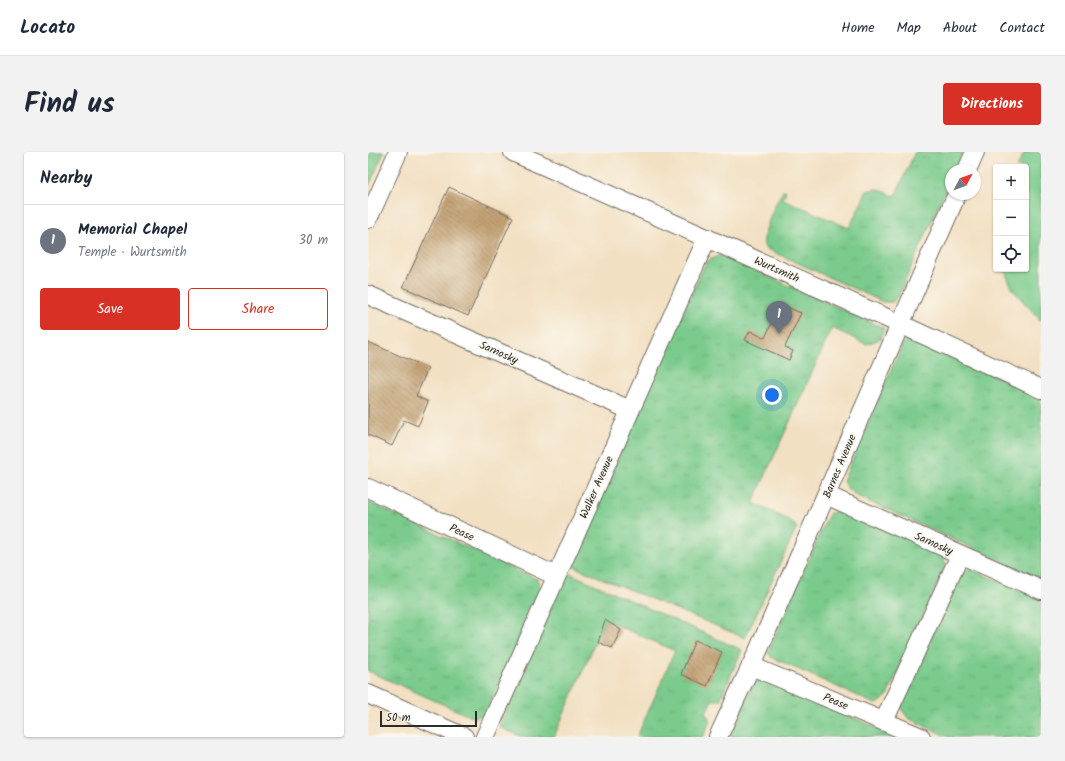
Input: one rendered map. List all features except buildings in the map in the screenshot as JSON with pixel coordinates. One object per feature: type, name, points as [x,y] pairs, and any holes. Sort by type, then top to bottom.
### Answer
[{"type":"street","points":[[368,219],[398,152]]},
{"type":"street","name":"Wurtsmith","points":[[513,152],[900,324],[1041,389]]},
{"type":"street","points":[[970,164],[975,152]]},
{"type":"street","name":"Barnes Avenue","points":[[718,737],[752,666],[954,200]]},
{"type":"street","name":"Walker Avenue","points":[[485,737],[707,238]]},
{"type":"street","name":"Sarnosky","points":[[371,296],[630,410]]},
{"type":"street","name":"Pease","points":[[368,488],[556,576]]},
{"type":"street","name":"Sarnosky","points":[[826,495],[1041,590]]},
{"type":"street","points":[[884,721],[960,555]]},
{"type":"street","name":"Pease","points":[[752,666],[921,737]]},
{"type":"street","points":[[368,694],[464,737]]},
{"type":"green space","points":[[368,152],[384,152],[368,188]]},
{"type":"green space","points":[[915,152],[963,152],[958,164],[945,164],[945,191],[898,297],[893,302],[883,302],[765,248],[764,236],[773,209],[784,190],[786,191],[783,199],[849,228],[867,191],[877,189],[895,196]]},
{"type":"green space","points":[[1025,152],[1041,152],[1041,321],[1013,290],[1005,272],[1029,272],[1029,164],[1019,164]]},
{"type":"green space","points":[[720,255],[884,328],[881,339],[866,344],[832,328],[753,503],[787,519],[797,527],[745,638],[570,565],[706,262]]},
{"type":"green space","points":[[913,339],[1041,397],[1041,579],[857,496],[848,489],[843,481],[903,343],[907,340]]},
{"type":"green space","points":[[368,502],[537,579],[540,586],[539,595],[484,718],[480,715],[474,718],[368,671]]},
{"type":"green space","points":[[843,510],[941,554],[946,564],[887,696],[879,703],[875,704],[771,657],[768,652],[826,520],[830,513]]},
{"type":"green space","points":[[970,569],[1041,599],[1041,737],[948,737],[908,718],[900,707],[961,574]]},
{"type":"green space","points":[[567,572],[742,650],[720,700],[712,700],[705,714],[711,719],[703,737],[637,737],[675,651],[605,620],[554,737],[522,737],[499,727]]},
{"type":"green space","points":[[763,679],[899,737],[730,737],[754,683]]},
{"type":"place","name":"Memorial Chapel","points":[[779,334]]}]
